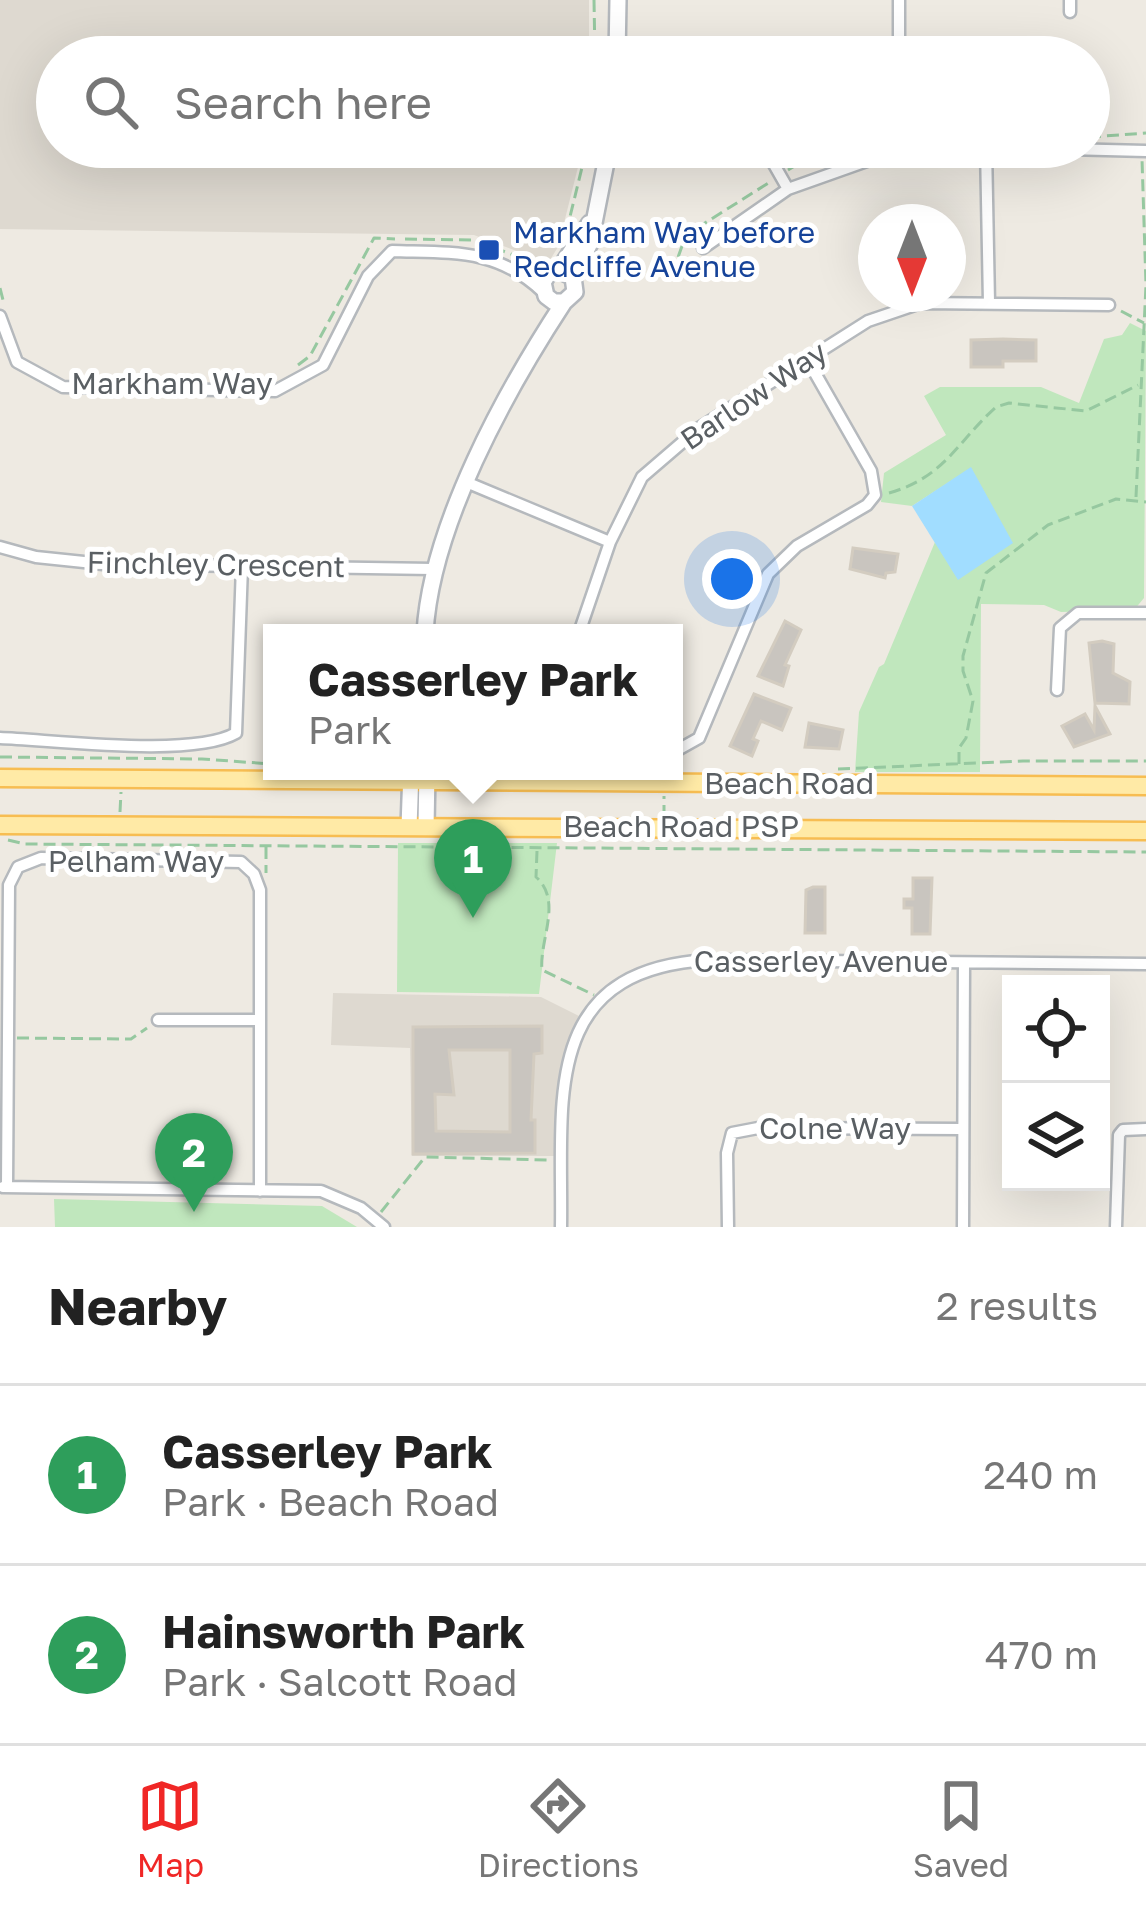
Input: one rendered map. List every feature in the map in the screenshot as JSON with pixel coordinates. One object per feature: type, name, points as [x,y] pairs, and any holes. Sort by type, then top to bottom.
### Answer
[{"type":"main road","name":"Beach Road","points":[[0,778],[263,779]]},
{"type":"main road","name":"Beach Road","points":[[524,780],[1146,786]]},
{"type":"main road","name":"Beach Road","points":[[0,825],[1146,830]]},
{"type":"street","points":[[617,36],[618,0]]},
{"type":"street","points":[[898,36],[899,0]]},
{"type":"street","points":[[1110,150],[1144,151]]},
{"type":"street","points":[[545,331],[546,277],[557,271],[593,218],[604,168]]},
{"type":"street","points":[[776,168],[788,189]]},
{"type":"street","points":[[703,248],[788,189],[846,168]]},
{"type":"street","points":[[986,168],[989,304]]},
{"type":"street","name":"Markham Way","points":[[2,312],[17,362],[63,386],[275,391],[323,365],[368,276],[392,251],[477,254],[522,272],[544,294]]},
{"type":"street","points":[[426,624],[434,569],[466,482],[545,331],[575,292],[557,271]]},
{"type":"street","name":"Markham Way","points":[[522,272],[557,271]]},
{"type":"street","points":[[544,294],[554,302],[564,302]]},
{"type":"street","name":"Barlow Way","points":[[582,624],[610,542],[642,477],[698,428],[868,321],[921,304],[1109,305]]},
{"type":"street","points":[[683,747],[698,738],[768,574],[797,546],[867,505],[875,495],[871,471],[807,359]]},
{"type":"street","points":[[466,482],[610,542]]},
{"type":"street","name":"Finchley Crescent","points":[[0,547],[36,557],[103,565],[434,569]]},
{"type":"street","points":[[0,738],[156,745],[221,742],[236,733],[242,566]]},
{"type":"street","points":[[1057,690],[1060,628],[1078,614],[1146,614]]},
{"type":"street","points":[[417,827],[419,780]]},
{"type":"street","name":"Pelham Way","points":[[4,1187],[9,885],[18,867],[41,858],[241,862],[259,884],[260,1191]]},
{"type":"street","name":"Casserley Avenue","points":[[561,1227],[566,1065],[577,1031],[600,1000],[623,980],[651,967],[687,961],[1146,964]]},
{"type":"street","points":[[963,1227],[964,963]]},
{"type":"street","points":[[158,1020],[260,1020]]},
{"type":"street","name":"Colne Way","points":[[728,1227],[727,1153],[732,1133],[758,1128],[962,1129]]},
{"type":"street","points":[[1116,1227],[1119,1135],[1124,1130],[1146,1130]]},
{"type":"street","points":[[4,1187],[321,1191],[361,1208],[379,1223]]},
{"type":"path","points":[[594,0],[595,36]]},
{"type":"path","points":[[1110,135],[1146,133]]},
{"type":"path","points":[[1136,499],[1145,323],[1144,151]]},
{"type":"path","points":[[561,245],[581,168]]},
{"type":"path","points":[[672,274],[686,235],[791,168]]},
{"type":"path","points":[[293,368],[310,356],[374,238],[473,240],[557,271]]},
{"type":"path","points":[[0,288],[2,312]]},
{"type":"path","points":[[1109,305],[1145,323]]},
{"type":"path","points":[[875,495],[912,487],[936,472],[996,407],[1009,403],[1086,411],[1140,384]]},
{"type":"path","points":[[959,764],[973,701],[962,671],[963,656],[986,573],[1048,525],[1116,499],[1146,502]]},
{"type":"path","points":[[0,757],[263,763]]},
{"type":"path","points":[[836,769],[1146,761]]},
{"type":"path","points":[[120,825],[121,780]]},
{"type":"path","points":[[664,784],[664,828]]},
{"type":"path","name":"Beach Road PSP","points":[[0,838],[25,844],[1146,853]]},
{"type":"path","points":[[259,884],[266,874],[266,845]]},
{"type":"path","points":[[537,847],[536,877],[545,885],[549,903],[540,954],[542,970],[600,1000]]},
{"type":"path","points":[[9,1038],[131,1039],[158,1020]]},
{"type":"path","points":[[379,1223],[425,1157],[562,1160]]},
{"type":"shaded area","points":[[0,0],[589,0],[589,36],[36,36],[36,168],[578,168],[558,247],[548,263],[474,235],[0,229]]},
{"type":"shaded area","points":[[333,993],[541,997],[579,1016],[561,1063],[558,1156],[412,1156],[410,1048],[331,1045]]},
{"type":"green space","points":[[1130,323],[1146,331],[1144,598],[1134,610],[1061,612],[1044,605],[981,604],[980,772],[855,772],[859,712],[935,542],[958,579],[971,468],[912,506],[881,502],[884,473],[946,435],[924,396],[940,387],[1041,387],[1079,403],[1104,339],[1122,335]]},
{"type":"green space","points":[[398,843],[557,843],[539,994],[397,992]]},
{"type":"green space","points":[[54,1199],[322,1206],[357,1227],[55,1227]]},
{"type":"water","points":[[971,467],[1013,543],[958,580],[912,506]]},
{"type":"building","points":[[971,340],[1036,340],[1036,361],[971,367]]},
{"type":"building","points":[[853,548],[898,554],[895,572],[886,573],[885,578],[850,569]]},
{"type":"building","points":[[785,621],[801,630],[785,665],[789,666],[783,686],[758,676]]},
{"type":"building","points":[[1089,643],[1114,644],[1113,673],[1130,682],[1129,704],[1095,703]]},
{"type":"building","points":[[754,694],[791,708],[782,730],[761,721],[752,756],[730,746]]},
{"type":"building","points":[[1095,706],[1110,734],[1074,747],[1062,726],[1085,714],[1094,730]]},
{"type":"building","points":[[809,723],[843,730],[839,749],[805,747]]},
{"type":"building","points":[[913,878],[932,878],[930,934],[912,934],[912,908],[904,908],[904,899],[913,899]]},
{"type":"building","points":[[825,887],[825,933],[805,933],[806,890]]},
{"type":"building","points":[[542,1026],[542,1053],[534,1054],[531,1120],[535,1120],[535,1153],[413,1154],[413,1027]],"holes":[[[449,1050],[510,1050],[510,1132],[436,1131],[435,1094],[454,1095]]]},
{"type":"place","name":"Markham Way before Redcliffe Avenue","points":[[489,250]]},
{"type":"place","name":"Casserley Park","points":[[473,918]]},
{"type":"place","name":"Hainsworth Park","points":[[194,1212]]}]
